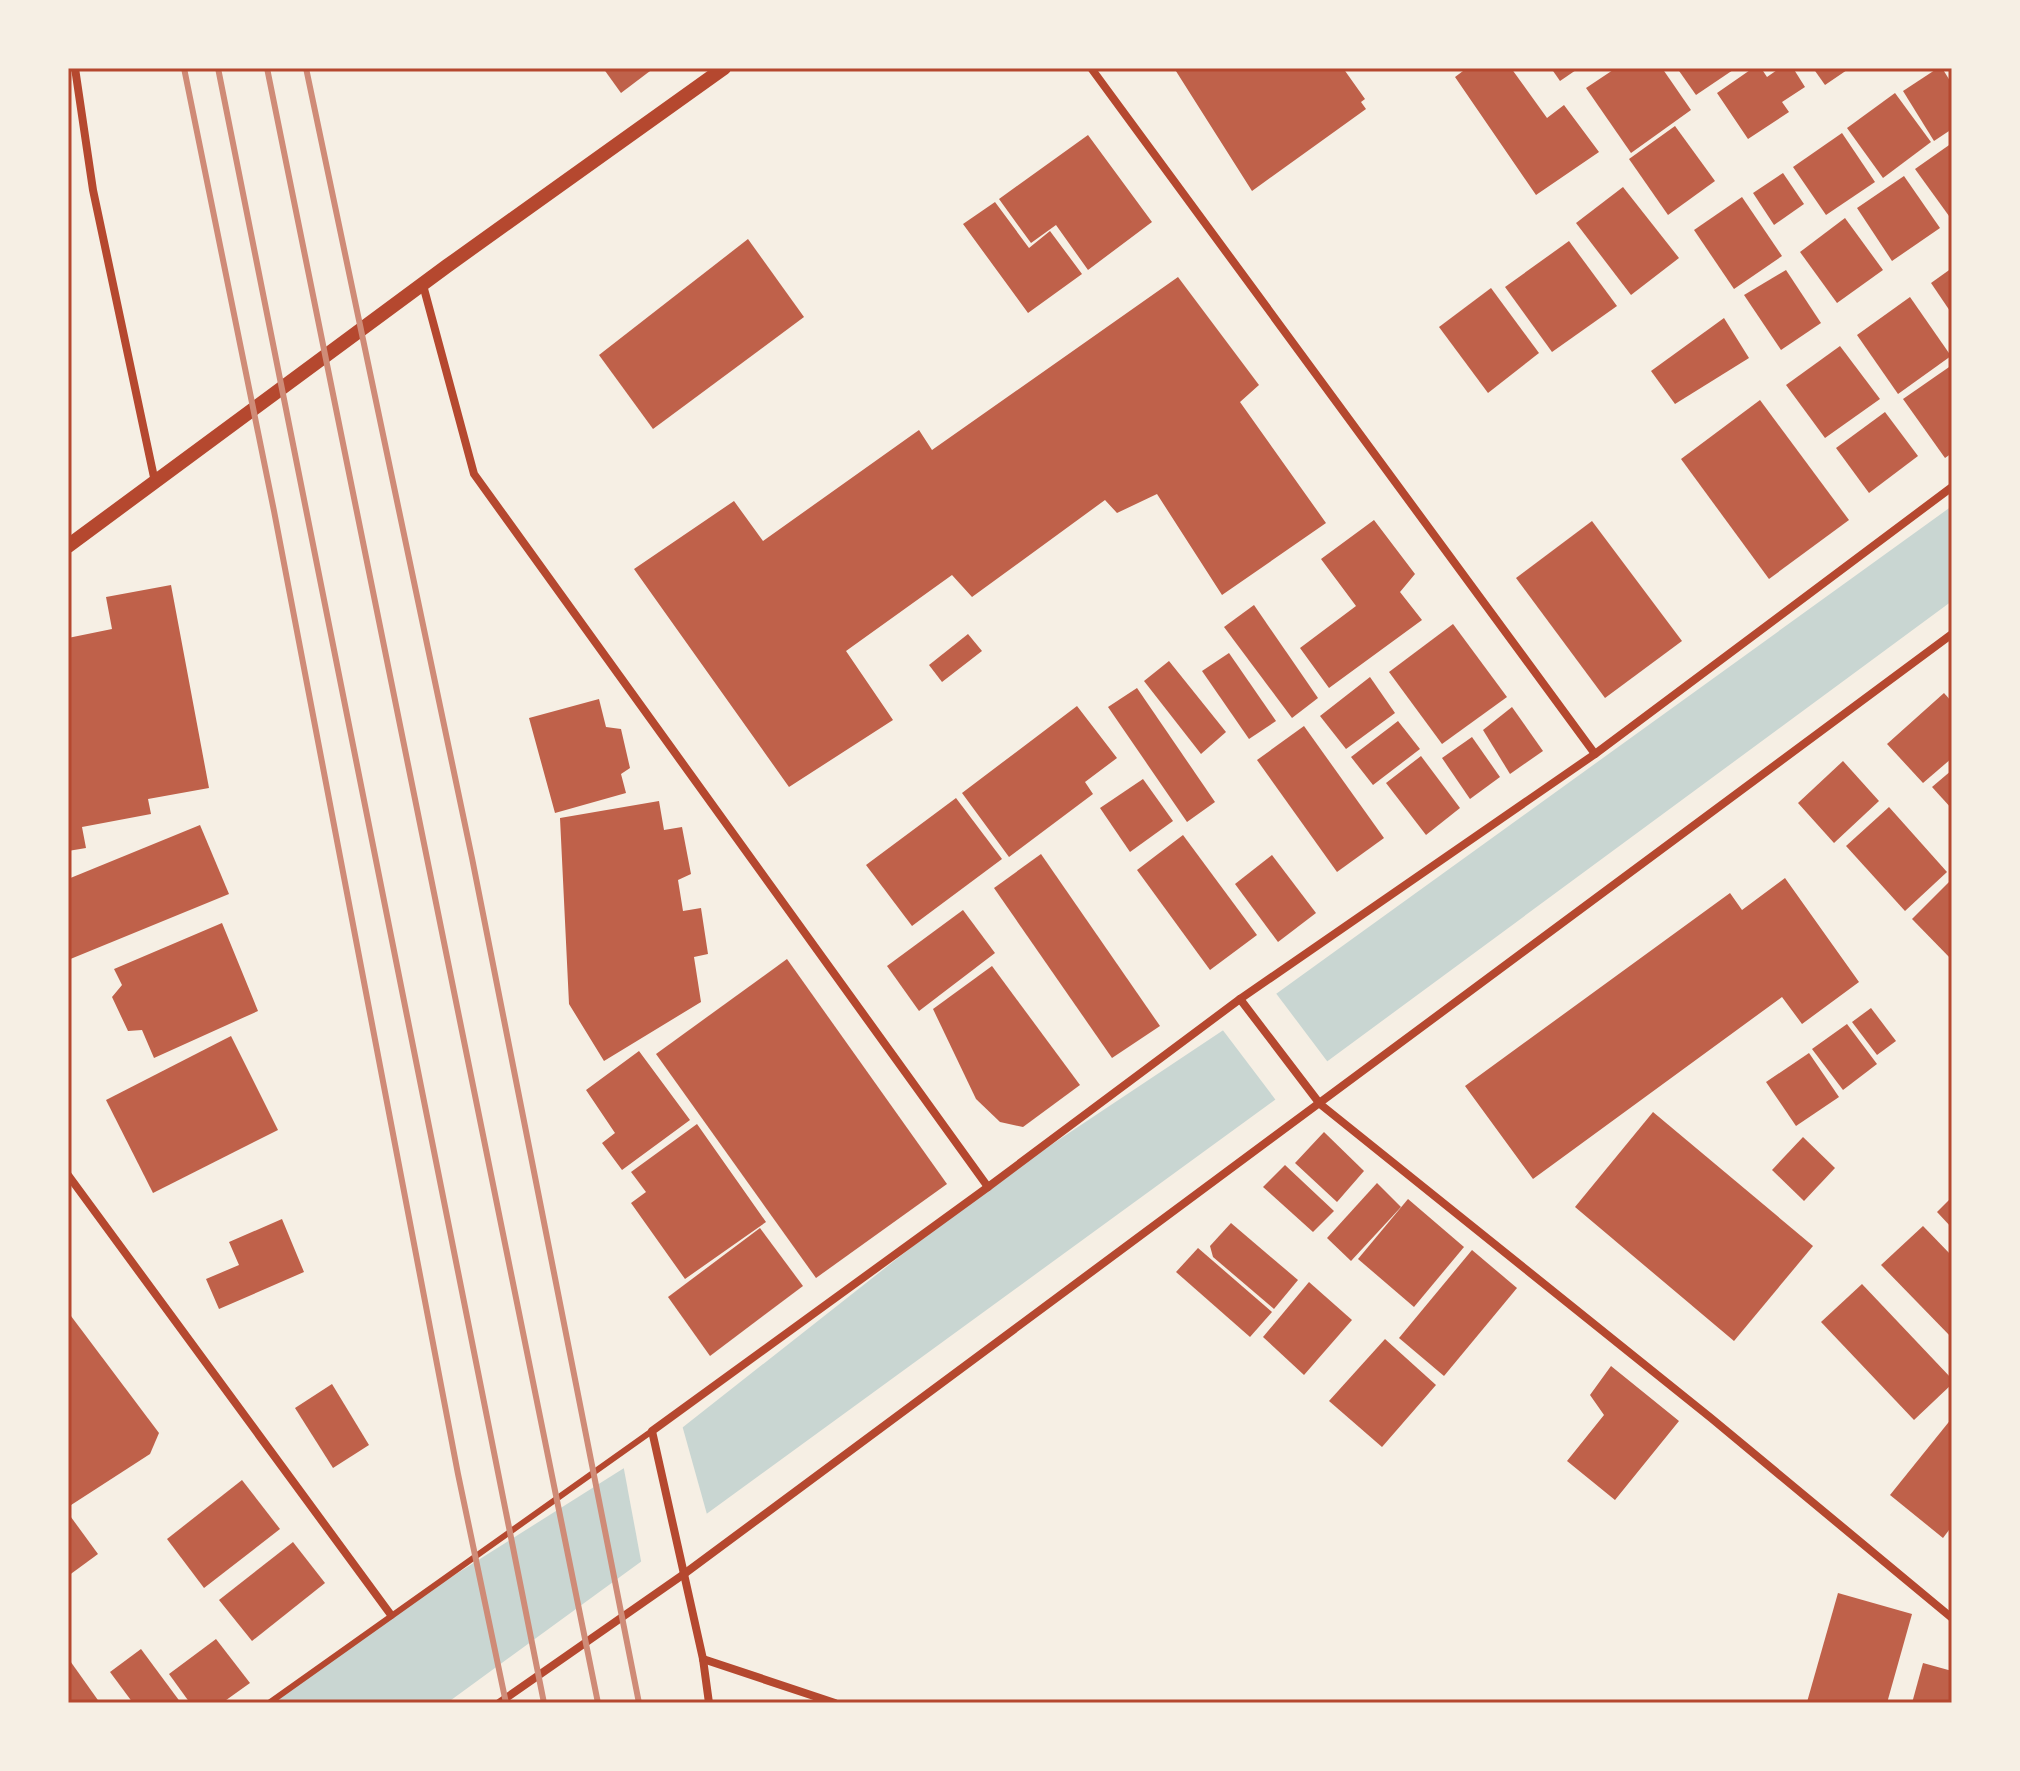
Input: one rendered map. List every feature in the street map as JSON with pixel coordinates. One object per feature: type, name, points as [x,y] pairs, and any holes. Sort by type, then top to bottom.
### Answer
[{"type":"street","points":[[75,68],[93,190],[155,482]]},
{"type":"street","points":[[68,546],[724,68]]},
{"type":"street","points":[[1091,68],[1595,754]]},
{"type":"street","points":[[423,285],[474,474],[988,1187]]},
{"type":"street","points":[[709,1703],[703,1659],[652,1431],[1240,999],[1595,754],[1952,487]]},
{"type":"street","points":[[499,1703],[684,1574],[1952,634]]},
{"type":"street","points":[[1240,999],[1320,1104],[1711,1418],[1952,1618]]},
{"type":"street","points":[[68,1175],[391,1615]]},
{"type":"street","points":[[703,1659],[835,1703]]},
{"type":"lane","points":[[269,1703],[652,1431]]},
{"type":"shaded area","points":[[1952,506],[1952,601],[1287,1091],[447,1703],[269,1703],[391,1615],[659,1446],[988,1187],[1258,1007]]},
{"type":"pier","points":[[1275,992],[1330,1065],[1278,1103],[1222,1029]]},
{"type":"pier","points":[[682,1425],[708,1518],[642,1566],[623,1464]]},
{"type":"building","points":[[603,68],[654,68],[621,93]]},
{"type":"building","points":[[1174,68],[1343,68],[1365,99],[1361,102],[1366,109],[1252,191]]},
{"type":"building","points":[[1467,68],[1511,68],[1547,118],[1564,105],[1599,152],[1536,195],[1455,77]]},
{"type":"building","points":[[1551,68],[1579,68],[1560,81]]},
{"type":"building","points":[[1616,68],[1662,68],[1691,110],[1631,153],[1586,88]]},
{"type":"building","points":[[1677,68],[1736,68],[1696,95]]},
{"type":"building","points":[[1753,68],[1761,68],[1767,77],[1780,68],[1793,68],[1805,87],[1782,102],[1789,112],[1748,139],[1717,93]]},
{"type":"building","points":[[1813,68],[1850,68],[1825,85]]},
{"type":"building","points":[[1942,68],[1952,84],[1952,129],[1934,141],[1903,91]]},
{"type":"building","points":[[1895,93],[1931,142],[1883,178],[1847,128]]},
{"type":"building","points":[[1675,126],[1715,181],[1668,215],[1629,159]]},
{"type":"building","points":[[1842,133],[1875,182],[1826,215],[1793,167]]},
{"type":"building","points":[[1088,135],[1152,222],[1088,270],[1056,225],[1031,243],[999,199]]},
{"type":"building","points":[[1952,143],[1952,214],[1949,216],[1915,169]]},
{"type":"building","points":[[1783,173],[1804,204],[1774,225],[1753,193]]},
{"type":"building","points":[[1904,176],[1940,228],[1892,261],[1857,208]]},
{"type":"building","points":[[1623,187],[1679,258],[1631,295],[1576,223]]},
{"type":"building","points":[[1742,197],[1782,256],[1734,289],[1694,230]]},
{"type":"building","points":[[995,202],[1029,248],[1050,231],[1082,274],[1028,313],[963,224]]},
{"type":"building","points":[[1845,218],[1883,270],[1837,303],[1800,252]]},
{"type":"building","points":[[748,239],[804,317],[653,429],[599,355]]},
{"type":"building","points":[[1569,241],[1617,306],[1552,352],[1505,287]]},
{"type":"building","points":[[1952,268],[1952,314],[1931,283]]},
{"type":"building","points":[[1786,270],[1821,323],[1781,350],[1744,295]]},
{"type":"building","points":[[1178,277],[1259,385],[1240,402],[1326,523],[1222,595],[1157,494],[1117,513],[1105,500],[972,597],[952,575],[846,651],[893,720],[789,787],[634,569],[734,501],[763,541],[919,430],[932,450]]},
{"type":"building","points":[[1491,288],[1539,353],[1488,393],[1439,327]]},
{"type":"building","points":[[1910,297],[1951,356],[1898,394],[1857,335]]},
{"type":"building","points":[[1724,318],[1749,358],[1675,404],[1651,371]]},
{"type":"building","points":[[1840,346],[1880,399],[1825,438],[1786,385]]},
{"type":"building","points":[[1952,365],[1952,453],[1945,458],[1903,399]]},
{"type":"building","points":[[1760,400],[1849,520],[1769,579],[1681,459]]},
{"type":"building","points":[[1885,412],[1918,456],[1869,493],[1836,448]]},
{"type":"building","points":[[1374,520],[1415,574],[1400,592],[1422,620],[1329,688],[1300,648],[1356,606],[1321,559]]},
{"type":"building","points":[[1592,521],[1682,641],[1605,698],[1516,578]]},
{"type":"building","points":[[171,585],[209,788],[148,799],[151,814],[82,827],[86,848],[68,851],[68,638],[112,629],[106,597]]},
{"type":"building","points":[[1254,605],[1318,698],[1292,718],[1224,627]]},
{"type":"building","points":[[1453,624],[1507,697],[1442,744],[1389,672]]},
{"type":"building","points":[[968,634],[982,651],[942,682],[929,665]]},
{"type":"building","points":[[1229,653],[1276,721],[1249,739],[1202,671]]},
{"type":"building","points":[[1169,661],[1226,732],[1201,754],[1144,681]]},
{"type":"building","points":[[1370,677],[1395,713],[1346,749],[1320,716]]},
{"type":"building","points":[[1137,688],[1215,802],[1187,822],[1108,707]]},
{"type":"building","points":[[1944,693],[1952,702],[1952,758],[1923,783],[1887,744]]},
{"type":"building","points":[[599,699],[606,727],[621,729],[630,768],[621,774],[626,793],[555,813],[529,718]]},
{"type":"building","points":[[1077,706],[1117,758],[1085,782],[1093,794],[1009,857],[962,793]]},
{"type":"building","points":[[1512,707],[1543,751],[1510,774],[1483,730]]},
{"type":"building","points":[[1398,721],[1420,749],[1373,785],[1351,757]]},
{"type":"building","points":[[1304,726],[1384,838],[1337,872],[1257,760]]},
{"type":"building","points":[[1472,737],[1500,777],[1470,799],[1442,758]]},
{"type":"building","points":[[1421,756],[1460,808],[1426,835],[1386,783]]},
{"type":"building","points":[[1843,761],[1879,801],[1834,843],[1798,803]]},
{"type":"building","points":[[1952,770],[1952,809],[1932,787]]},
{"type":"building","points":[[1143,779],[1173,821],[1130,852],[1100,808]]},
{"type":"building","points":[[956,798],[1002,859],[912,926],[866,865]]},
{"type":"building","points":[[659,801],[664,830],[682,827],[691,874],[678,880],[683,911],[701,908],[708,954],[694,957],[701,1002],[604,1061],[569,1004],[560,818]]},
{"type":"building","points":[[1889,807],[1947,872],[1905,911],[1846,846]]},
{"type":"building","points":[[200,825],[229,894],[68,960],[68,879]]},
{"type":"building","points":[[1183,835],[1257,935],[1210,970],[1137,870]]},
{"type":"building","points":[[1041,854],[1160,1026],[1112,1058],[994,888]]},
{"type":"building","points":[[1272,855],[1316,913],[1278,942],[1235,884]]},
{"type":"building","points":[[1785,878],[1859,982],[1802,1024],[1782,997],[1533,1179],[1465,1086],[1730,893],[1742,910]]},
{"type":"building","points":[[1952,879],[1952,960],[1912,919]]},
{"type":"building","points":[[963,910],[995,953],[919,1011],[887,966]]},
{"type":"building","points":[[222,923],[258,1011],[154,1058],[142,1030],[128,1031],[112,997],[122,985],[114,969]]},
{"type":"building","points":[[787,959],[947,1184],[816,1278],[656,1054]]},
{"type":"building","points":[[992,966],[1080,1085],[1023,1127],[1000,1122],[976,1099],[933,1009]]},
{"type":"building","points":[[1871,1008],[1896,1041],[1877,1055],[1852,1022]]},
{"type":"building","points":[[1847,1024],[1877,1064],[1843,1090],[1812,1049]]},
{"type":"building","points":[[231,1036],[278,1130],[153,1193],[106,1100]]},
{"type":"building","points":[[639,1051],[690,1120],[622,1170],[602,1143],[615,1133],[586,1090]]},
{"type":"building","points":[[1809,1053],[1839,1097],[1796,1126],[1766,1082]]},
{"type":"building","points":[[1653,1112],[1813,1246],[1734,1341],[1575,1207]]},
{"type":"building","points":[[697,1124],[766,1222],[685,1279],[631,1203],[646,1192],[631,1172]]},
{"type":"building","points":[[1324,1132],[1364,1171],[1337,1202],[1295,1163]]},
{"type":"building","points":[[1803,1137],[1835,1168],[1804,1201],[1772,1170]]},
{"type":"building","points":[[1285,1165],[1334,1211],[1313,1232],[1263,1187]]},
{"type":"building","points":[[1377,1183],[1401,1207],[1351,1261],[1327,1238]]},
{"type":"building","points":[[1952,1197],[1952,1228],[1937,1212]]},
{"type":"building","points":[[1408,1199],[1464,1247],[1414,1307],[1358,1259]]},
{"type":"building","points":[[282,1219],[304,1272],[219,1309],[206,1279],[239,1265],[229,1242]]},
{"type":"building","points":[[1231,1223],[1298,1280],[1274,1309],[1213,1257],[1210,1246]]},
{"type":"building","points":[[1923,1226],[1952,1256],[1952,1338],[1881,1265]]},
{"type":"building","points":[[760,1228],[803,1286],[710,1356],[668,1297]]},
{"type":"building","points":[[1198,1248],[1272,1312],[1250,1337],[1176,1272]]},
{"type":"building","points":[[1472,1250],[1517,1288],[1444,1376],[1399,1338]]},
{"type":"building","points":[[1309,1282],[1352,1320],[1304,1375],[1263,1337]]},
{"type":"building","points":[[1862,1284],[1952,1379],[1952,1384],[1914,1420],[1821,1322]]},
{"type":"building","points":[[68,1312],[159,1433],[150,1454],[68,1507]]},
{"type":"building","points":[[1385,1339],[1436,1385],[1382,1447],[1329,1401]]},
{"type":"building","points":[[1611,1366],[1679,1421],[1615,1500],[1567,1461],[1604,1415],[1590,1395]]},
{"type":"building","points":[[332,1384],[369,1445],[333,1468],[295,1408]]},
{"type":"building","points":[[1952,1418],[1952,1526],[1943,1538],[1890,1495]]},
{"type":"building","points":[[242,1480],[280,1529],[204,1588],[167,1539]]},
{"type":"building","points":[[68,1513],[98,1554],[68,1576]]},
{"type":"building","points":[[293,1542],[325,1583],[252,1641],[219,1600]]},
{"type":"building","points":[[1838,1593],[1912,1614],[1887,1703],[1807,1702]]},
{"type":"building","points":[[216,1639],[250,1683],[222,1703],[190,1703],[169,1674]]},
{"type":"building","points":[[141,1649],[181,1703],[133,1703],[110,1672]]},
{"type":"building","points":[[68,1658],[100,1703],[68,1703]]},
{"type":"building","points":[[1923,1663],[1952,1671],[1952,1703],[1912,1703]]},
{"type":"railway","points":[[184,68],[274,511],[458,1474],[506,1703]]},
{"type":"railway","points":[[218,68],[544,1703]]},
{"type":"railway","points":[[267,68],[598,1703]]},
{"type":"railway","points":[[306,68],[472,858],[639,1703]]}]
